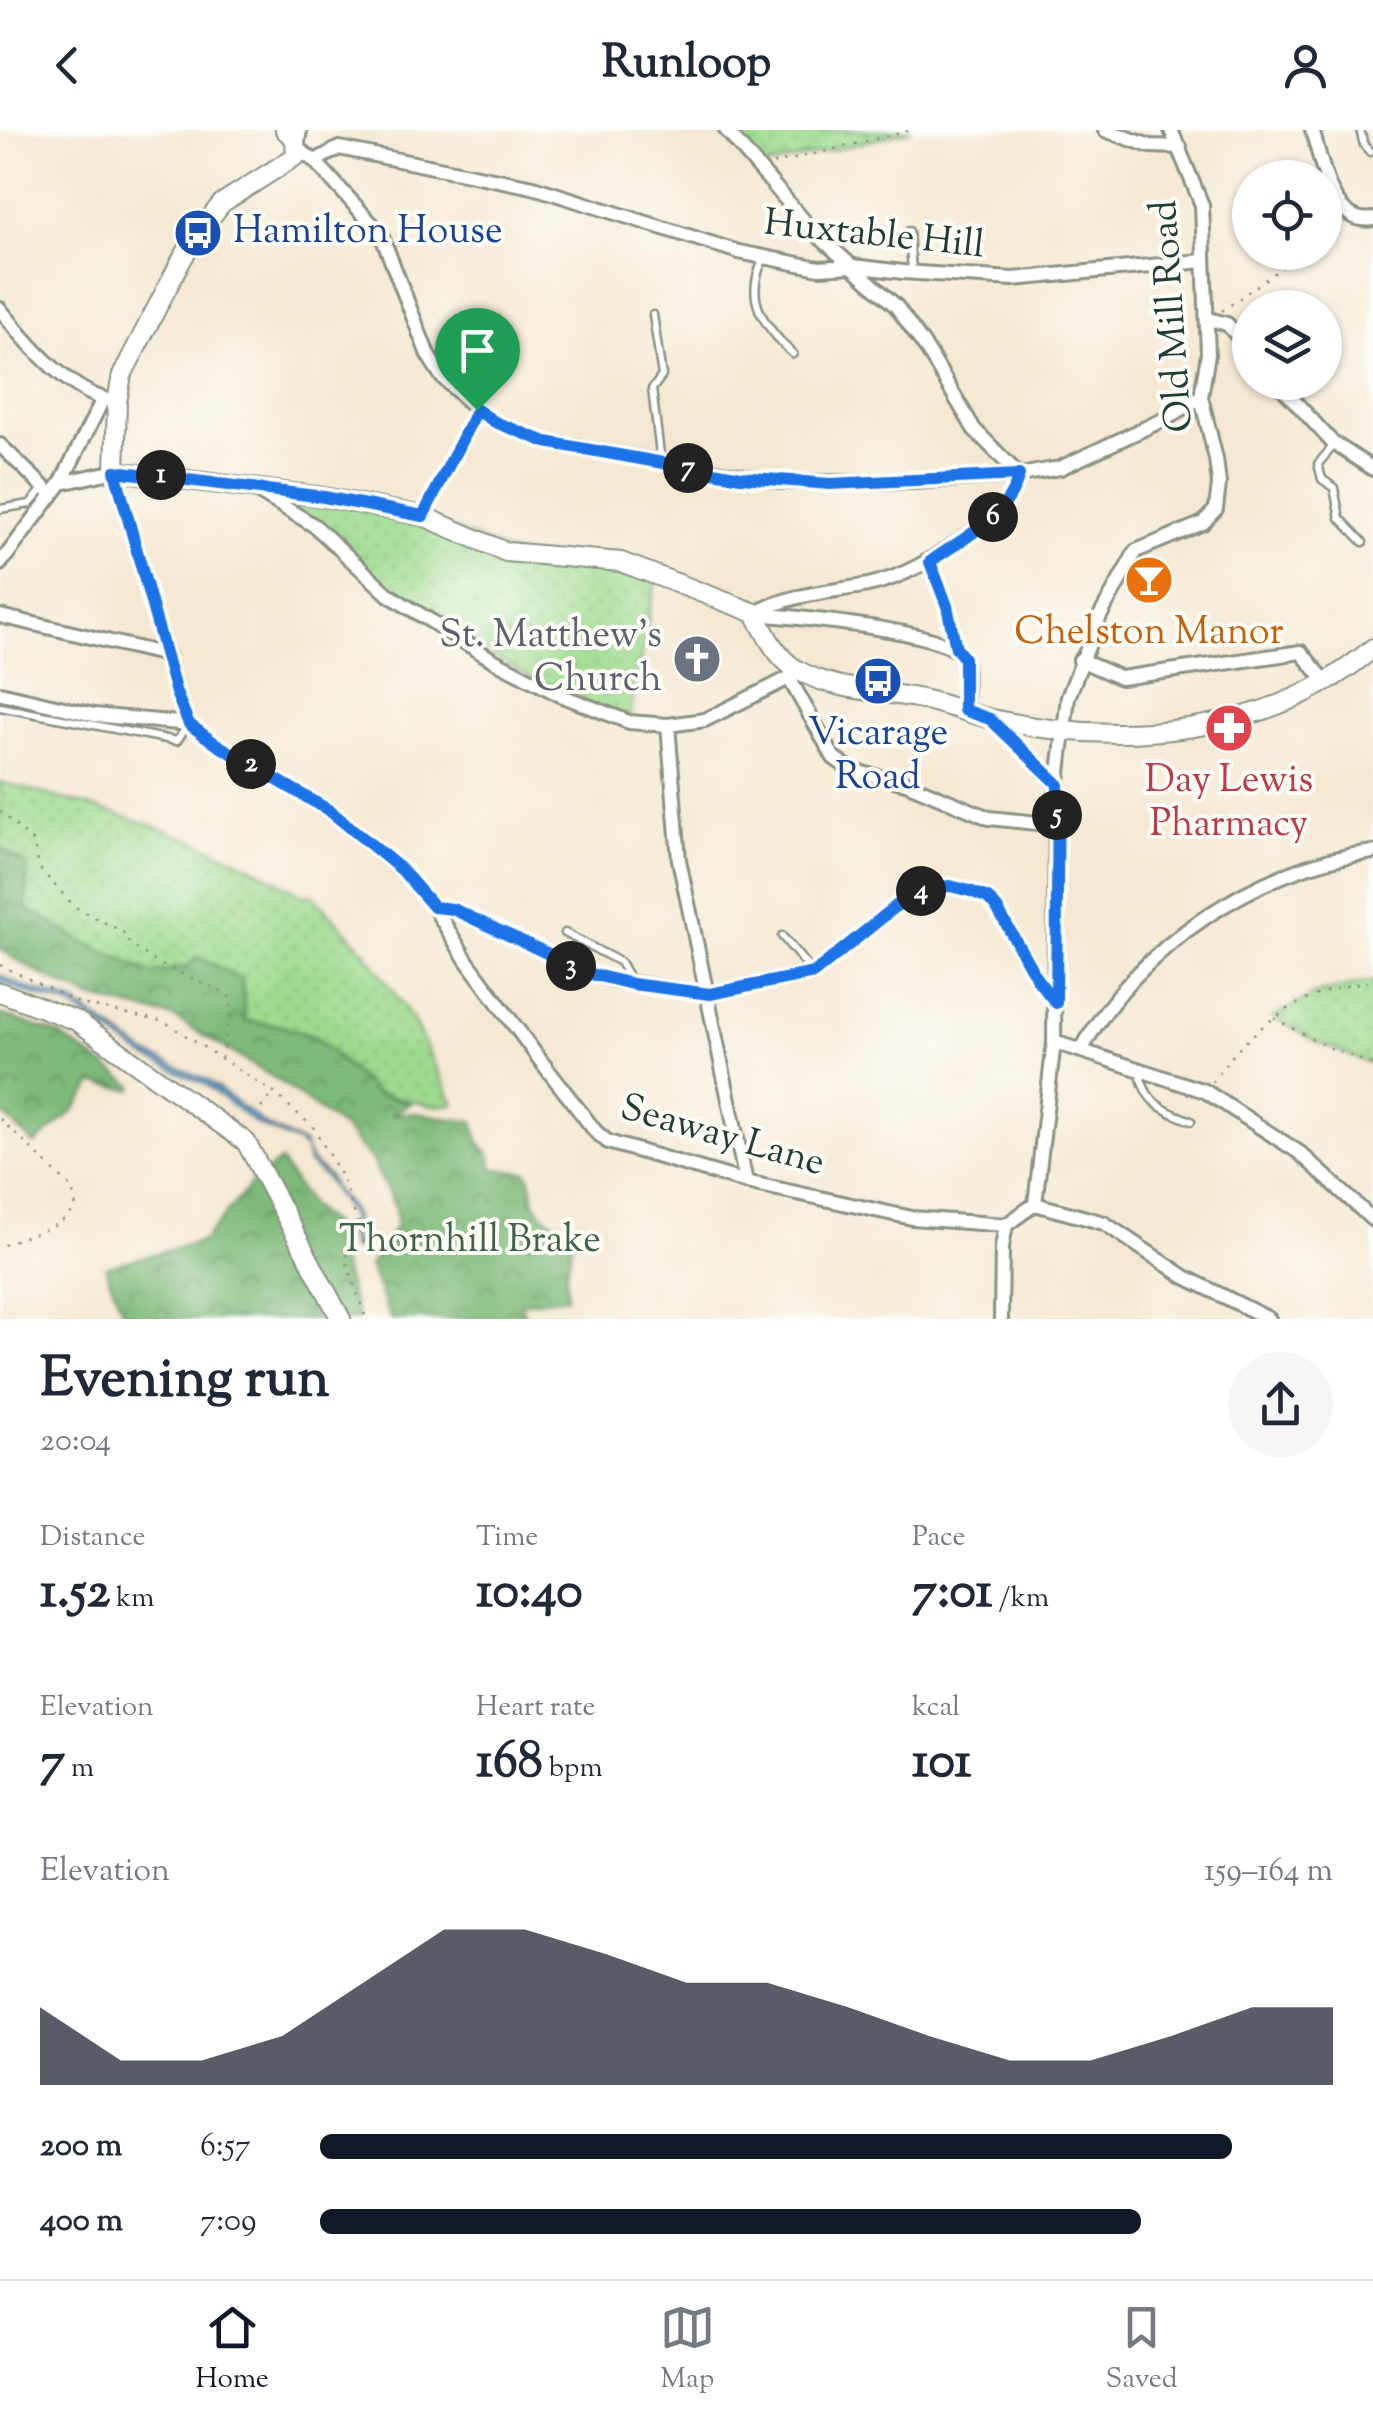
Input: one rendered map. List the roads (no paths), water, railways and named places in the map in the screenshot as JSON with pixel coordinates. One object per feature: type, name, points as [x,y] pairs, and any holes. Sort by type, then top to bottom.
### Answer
[{"type":"street","points":[[284,130],[298,139],[381,234],[428,355],[442,377],[495,422],[546,442],[741,477],[830,484],[1019,475],[1060,468],[1202,398]]},
{"type":"street","points":[[726,130],[812,230],[896,306],[974,429],[1019,475]]},
{"type":"street","points":[[1105,130],[1150,146],[1180,147]]},
{"type":"street","name":"Old Mill Road","points":[[1036,1204],[1054,1042],[1058,784],[1068,697],[1100,616],[1136,551],[1203,523],[1216,510],[1216,459],[1202,398],[1211,318],[1202,205],[1172,130]]},
{"type":"street","points":[[1312,130],[1340,207],[1352,216],[1373,219]]},
{"type":"street","points":[[0,564],[110,400],[198,233],[222,203],[296,156],[298,139]]},
{"type":"street","name":"Huxtable Hill","points":[[315,161],[339,148],[533,187],[739,252],[819,268],[854,266],[1012,279],[1204,261]]},
{"type":"street","points":[[0,310],[62,374],[92,396],[110,400]]},
{"type":"street","points":[[1211,318],[1232,330]]},
{"type":"street","points":[[110,400],[115,471],[176,693],[189,724]]},
{"type":"street","points":[[1294,400],[1334,444],[1373,468]]},
{"type":"street","points":[[0,446],[52,489]]},
{"type":"street","points":[[52,489],[115,471],[253,488],[423,516],[506,552],[621,562],[755,613],[896,630],[956,648],[964,658],[964,710]]},
{"type":"street","points":[[755,613],[783,599],[870,584],[930,562],[991,520],[1014,495],[1019,475]]},
{"type":"street","points":[[253,488],[315,526],[389,595],[492,660],[629,722],[668,725],[704,720],[792,673],[857,690],[922,699],[990,719],[1121,735],[1198,726],[1266,708],[1326,682],[1373,648]]},
{"type":"street","points":[[755,613],[770,644],[792,673],[834,758],[853,770],[906,783],[990,818],[1058,825]]},
{"type":"street","points":[[0,616],[167,655]]},
{"type":"street","points":[[1080,660],[1122,678],[1301,652],[1326,682]]},
{"type":"street","name":"Seaway Lane","points":[[0,693],[94,715],[189,724],[330,811],[402,870],[434,907],[467,961],[596,1132],[608,1142],[746,1182],[912,1218],[1006,1224]]},
{"type":"street","points":[[990,719],[1058,784]]},
{"type":"street","points":[[668,725],[679,860],[710,994],[746,1182]]},
{"type":"street","points":[[1082,1049],[1093,1028],[1122,994],[1167,945],[1189,928],[1266,882],[1342,857],[1373,852]]},
{"type":"street","points":[[434,907],[453,909],[591,974],[632,984],[710,994],[813,974],[913,894],[950,886],[988,898],[1056,1003]]},
{"type":"street","points":[[0,992],[77,1021],[246,1142],[341,1319]]},
{"type":"street","points":[[1054,1042],[1205,1091],[1300,1154],[1373,1220]]},
{"type":"street","points":[[1001,1319],[1006,1224],[1036,1204],[1104,1223],[1185,1277],[1268,1319]]},
{"type":"street","points":[[1225,1319],[1232,1302]]},
{"type":"lane","points":[[1360,130],[1370,152]]},
{"type":"lane","points":[[908,231],[912,273]]},
{"type":"lane","points":[[765,257],[754,280],[756,304],[780,342],[793,354]]},
{"type":"lane","points":[[653,315],[662,376],[652,390],[662,463]]},
{"type":"lane","points":[[1334,444],[1318,464],[1322,479],[1334,488],[1340,518],[1362,542]]},
{"type":"lane","points":[[0,509],[30,504],[52,489]]},
{"type":"lane","points":[[0,706],[176,741],[189,724]]},
{"type":"lane","points":[[564,933],[620,962],[632,984]]},
{"type":"lane","points":[[782,936],[813,974]]},
{"type":"lane","points":[[1138,1067],[1144,1091],[1155,1106],[1191,1120]]},
{"type":"water","points":[[0,975],[73,1002],[147,1054],[207,1080],[267,1126],[303,1144],[305,1150],[256,1124],[205,1084],[145,1057],[71,1006],[22,991],[0,980]]},
{"type":"water","points":[[306,1152],[311,1162],[328,1176],[354,1216],[353,1249],[348,1233],[351,1217],[325,1177],[309,1163]]},
{"type":"place","name":"Hamilton House","points":[[198,233]]},
{"type":"place","name":"Chelston Manor","points":[[1149,580]]},
{"type":"place","name":"St. Matthew's Church","points":[[697,659]]},
{"type":"place","name":"Vicarage Road","points":[[878,681]]},
{"type":"place","name":"Day Lewis Pharmacy","points":[[1229,728]]},
{"type":"park label","name":"Thornhill Brake","points":[[470,1242]]}]
